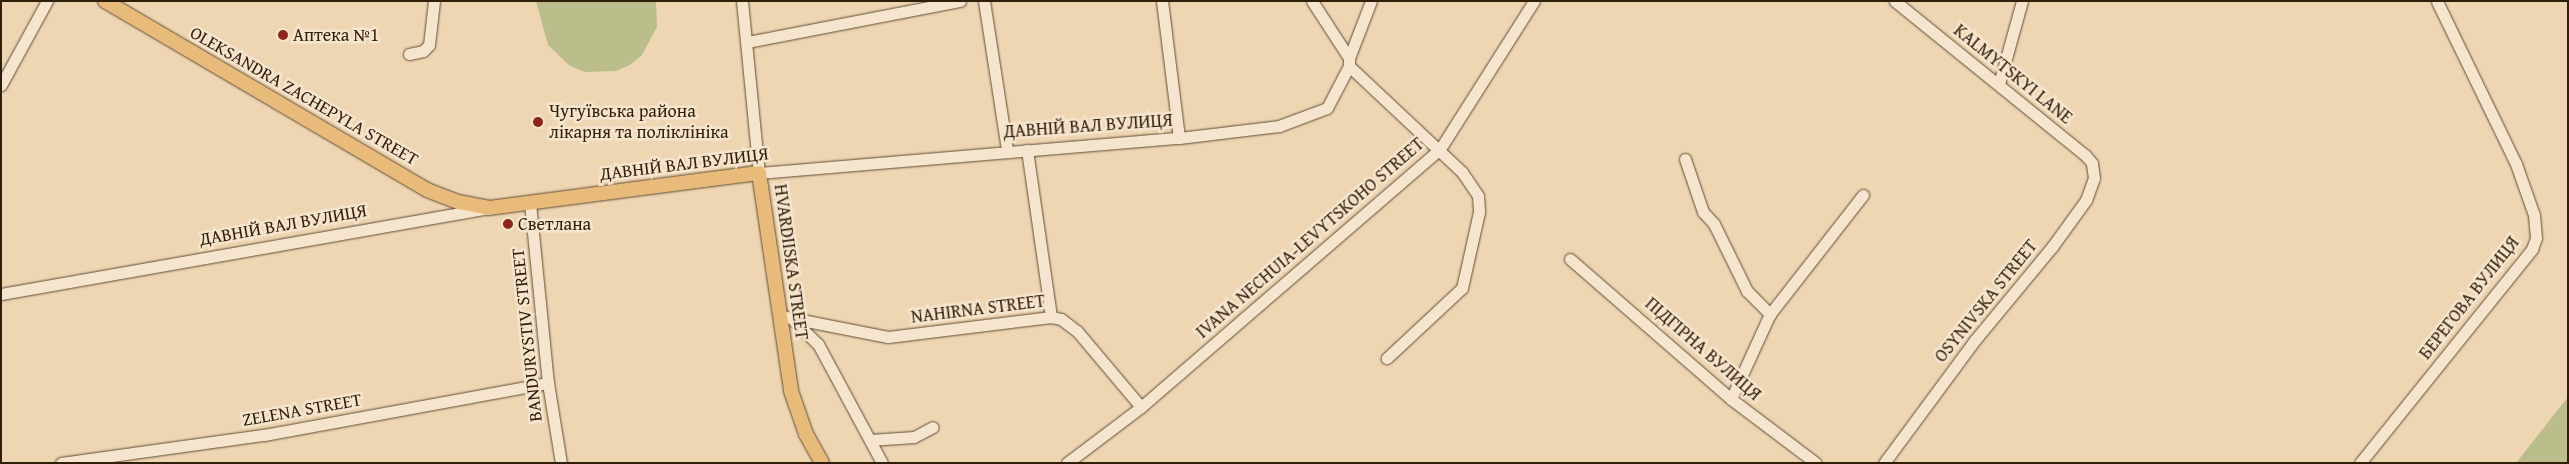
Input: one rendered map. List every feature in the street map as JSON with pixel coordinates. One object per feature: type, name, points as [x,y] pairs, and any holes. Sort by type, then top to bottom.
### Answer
[{"type":"main road","name":"OLEKSANDRA ZACHEPYLA STREET","points":[[105,1],[427,190],[459,202],[489,208]]},
{"type":"main road","name":"ДАВНІЙ ВАЛ ВУЛИЦЯ","points":[[489,208],[759,173]]},
{"type":"main road","name":"HVARDIISKA STREET","points":[[759,173],[786,318],[791,391],[806,434],[822,463]]},
{"type":"street","points":[[1,85],[48,1]]},
{"type":"street","points":[[409,54],[423,51],[429,45],[434,1]]},
{"type":"street","name":"HVARDIISKA STREET","points":[[742,1],[759,173]]},
{"type":"street","points":[[747,42],[960,1]]},
{"type":"street","points":[[984,1],[1006,150]]},
{"type":"street","points":[[1162,1],[1179,138]]},
{"type":"street","points":[[1312,1],[1349,62],[1440,149],[1462,172],[1478,196],[1479,212],[1462,288],[1387,358]]},
{"type":"street","name":"ДАВНІЙ ВАЛ ВУЛИЦЯ","points":[[759,173],[1006,150],[1028,150],[1179,138],[1279,126],[1328,108],[1349,62],[1372,1]]},
{"type":"street","name":"IVANA NECHUIA-LEVYTSKOHO STREET","points":[[1067,463],[1141,407],[1440,149],[1534,1]]},
{"type":"street","name":"KALMYTSKYI LANE","points":[[1895,1],[2085,155]]},
{"type":"street","points":[[1999,84],[2022,1]]},
{"type":"street","name":"БЕРЕГОВА ВУЛИЦЯ","points":[[2360,463],[2532,249],[2536,238],[2534,215],[2516,164],[2437,1]]},
{"type":"street","points":[[1028,150],[1051,317]]},
{"type":"street","name":"OSYNIVSKA STREET","points":[[1884,463],[1975,340],[2052,247],[2086,200],[2094,178],[2092,163],[2085,155]]},
{"type":"street","points":[[1685,160],[1703,212],[1714,224],[1747,290],[1770,314]]},
{"type":"street","points":[[1731,399],[1770,314],[1863,195]]},
{"type":"street","name":"BANDURYSTIV STREET","points":[[530,202],[548,383],[561,463]]},
{"type":"street","name":"ДАВНІЙ ВАЛ ВУЛИЦЯ","points":[[1,294],[489,208]]},
{"type":"street","name":"ПІДГІРНА ВУЛИЦЯ","points":[[1570,259],[1731,399],[1816,463]]},
{"type":"street","name":"NAHIRNA STREET","points":[[786,318],[888,337],[1051,317],[1061,319],[1077,331],[1141,407]]},
{"type":"street","points":[[786,318],[818,344],[882,463]]},
{"type":"street","name":"ZELENA STREET","points":[[61,463],[264,435],[548,383]]},
{"type":"street","points":[[870,440],[914,438],[933,427]]},
{"type":"green space","points":[[536,1],[656,1],[657,27],[642,55],[630,65],[616,71],[585,72],[570,66],[548,45]]},
{"type":"green space","points":[[2568,397],[2568,463],[2516,463]]},
{"type":"place","name":"Аптека №1","points":[[283,35]]},
{"type":"place","name":"Чугуївська района лікарня та поліклініка","points":[[538,122]]},
{"type":"place","name":"Светлана","points":[[508,224]]}]
